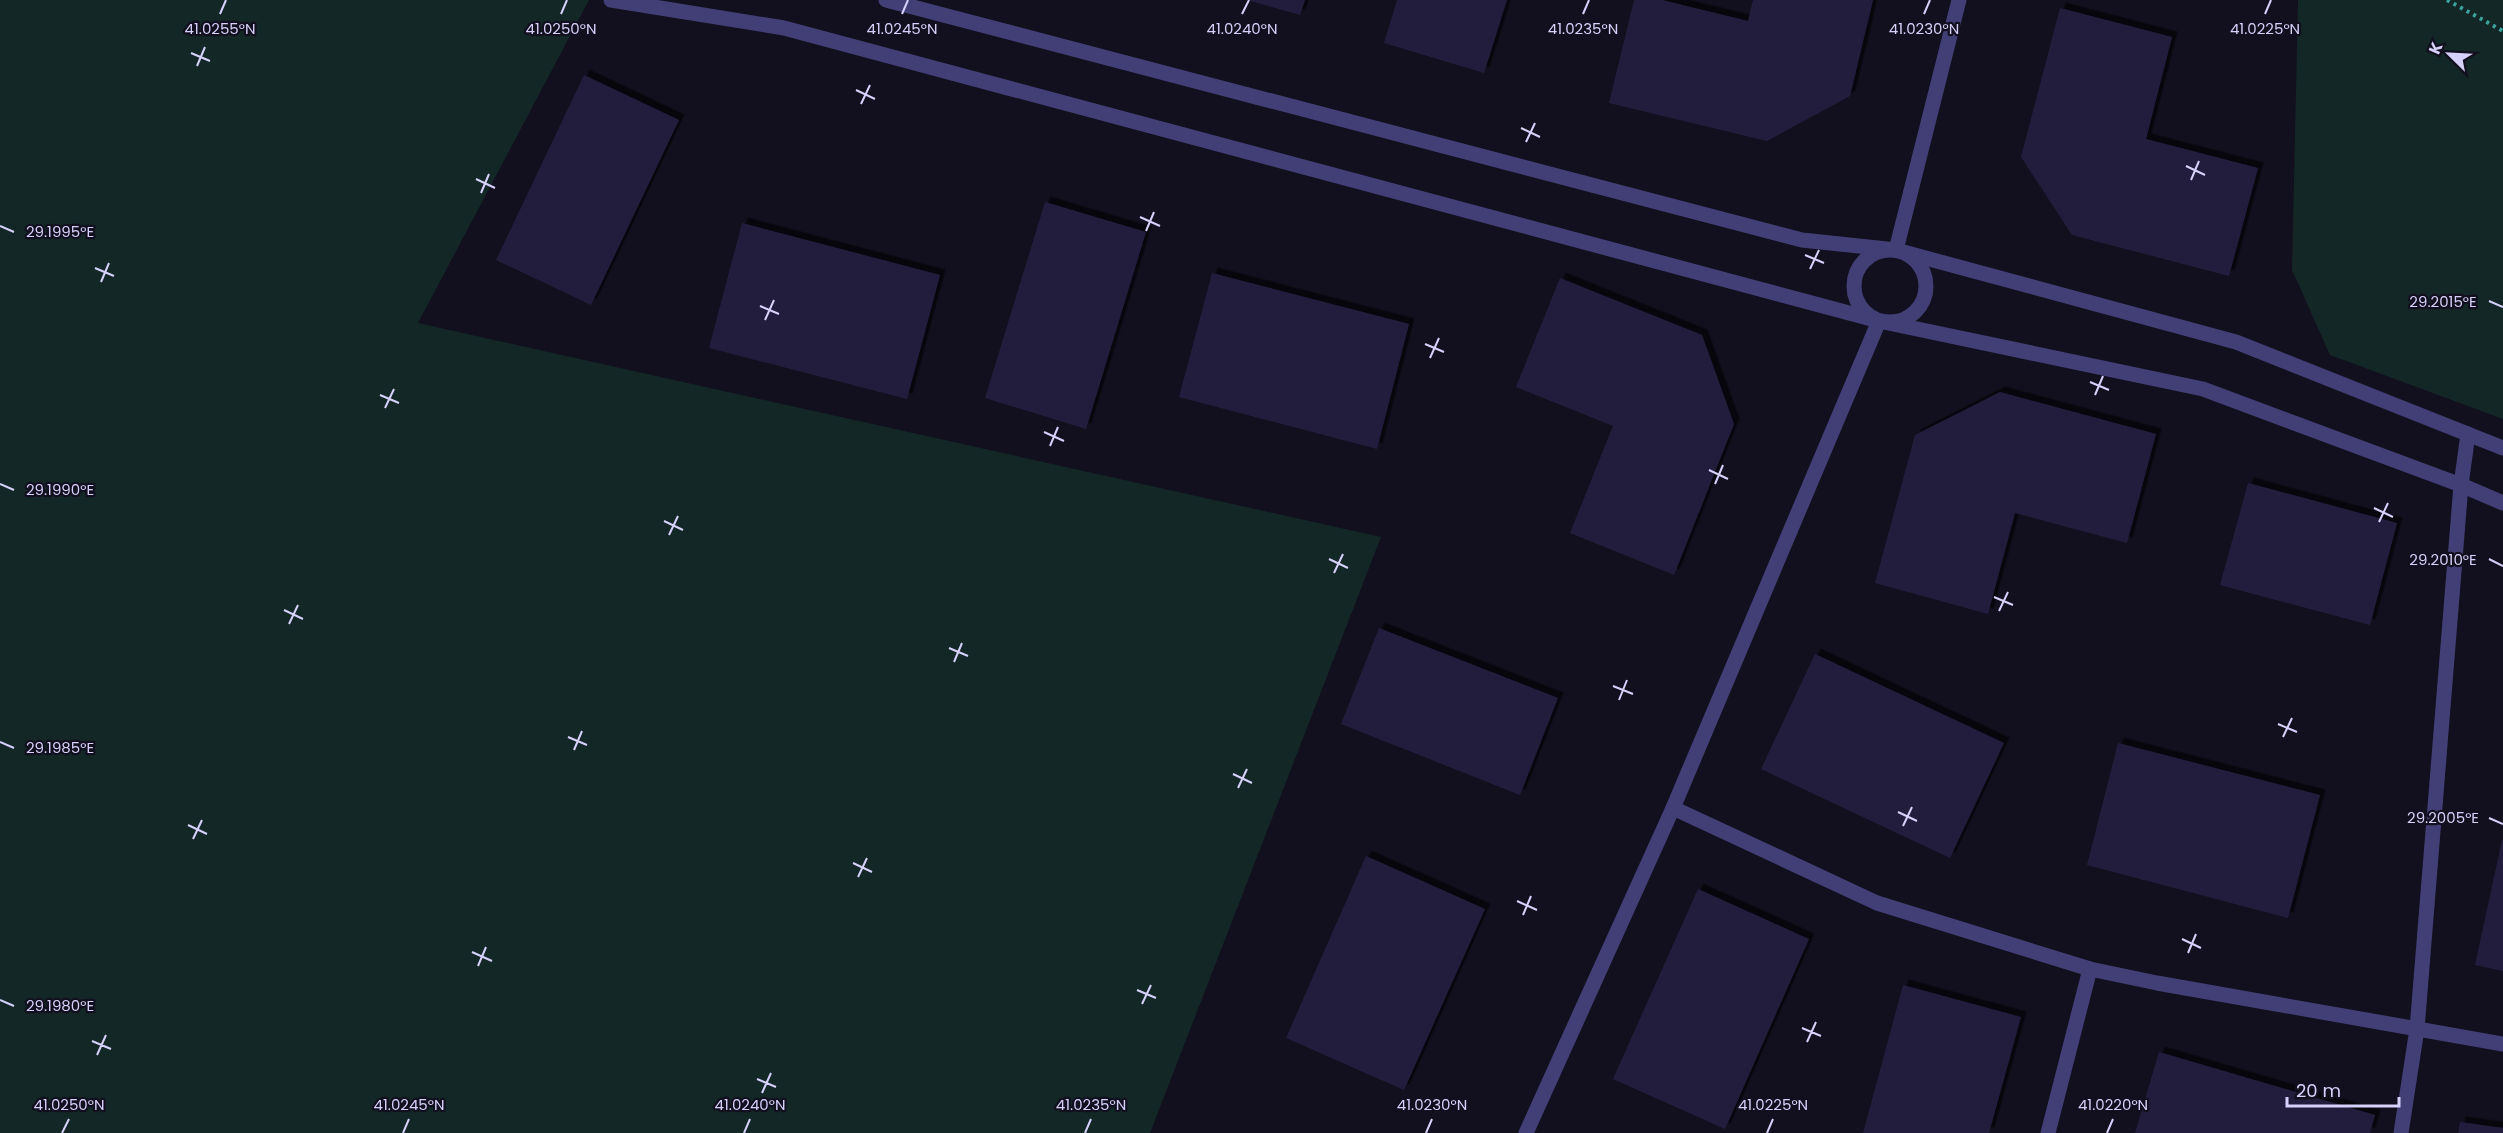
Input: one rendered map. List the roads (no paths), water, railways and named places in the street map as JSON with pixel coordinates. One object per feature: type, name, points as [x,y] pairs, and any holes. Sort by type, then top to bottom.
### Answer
[{"type":"street","points":[[611,0],[784,27],[1879,321],[2203,389],[2462,485],[2503,503]]},
{"type":"street","points":[[886,0],[1802,240],[1896,250],[2236,342],[2503,448]]},
{"type":"street","points":[[1896,250],[1959,0]]},
{"type":"street","points":[[1896,250],[1906,254],[1922,268],[1926,290],[1923,300],[1910,316],[1890,323],[1879,321],[1868,316],[1860,307],[1854,296],[1853,283],[1856,271],[1873,253],[1896,250]]},
{"type":"street","points":[[1526,1133],[1673,808],[1879,321]]},
{"type":"street","points":[[2401,1133],[2417,1029],[2468,434]]},
{"type":"street","points":[[1673,808],[1877,903],[2090,969],[2157,983],[2503,1044]]},
{"type":"street","points":[[2049,1133],[2090,969]]}]
